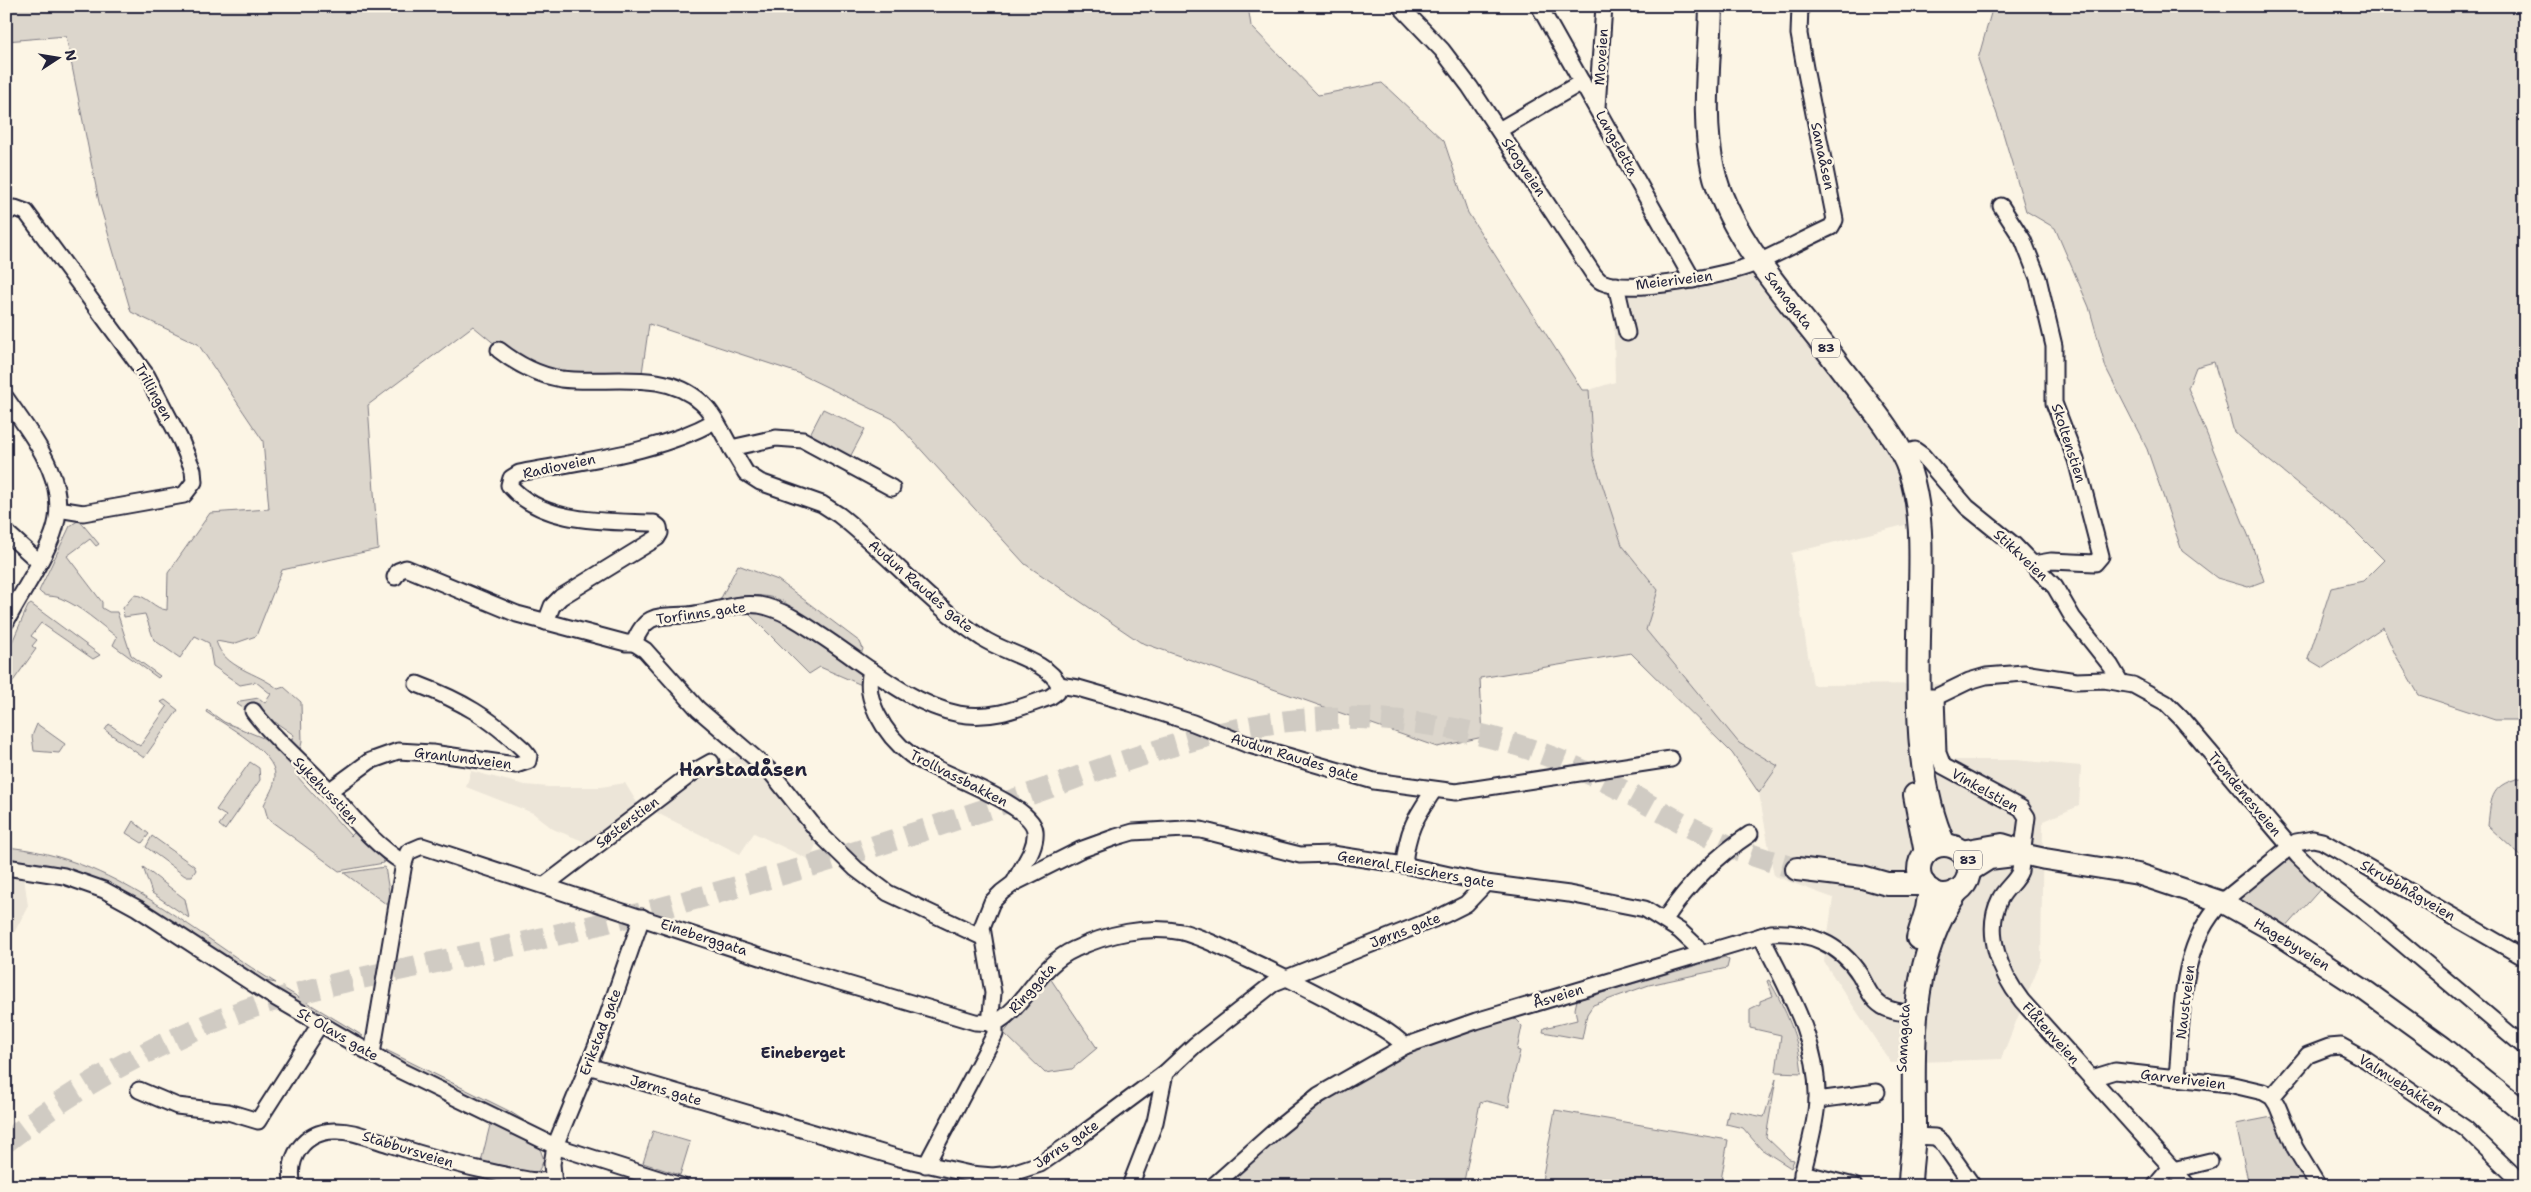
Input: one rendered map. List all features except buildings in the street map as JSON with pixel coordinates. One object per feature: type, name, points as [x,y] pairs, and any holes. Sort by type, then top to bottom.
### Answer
[{"type":"highway","name":"Samagata","points":[[1710,6],[1708,117],[1712,169],[1720,196],[1731,219],[1760,262],[1864,398],[1902,454],[1910,472],[1918,511],[1927,697],[1922,756],[1929,799],[1937,829],[1941,895],[1958,891],[1934,931],[1909,1013],[1914,1136],[1910,1162]]},
{"type":"highway","name":"Samagata","points":[[1910,1162],[1901,1104],[1914,948],[1925,919],[1939,865]]},
{"type":"highway","points":[[1797,869],[1862,877],[1887,884],[1939,865]]},
{"type":"highway","points":[[1910,1162],[1910,1186]]},
{"type":"main road","name":"Hagebyveien","points":[[1939,865],[2022,854],[2138,874],[2222,902],[2272,930],[2367,992],[2443,1047],[2525,1113]]},
{"type":"street","name":"Skogveien","points":[[1400,6],[1442,50],[1499,130],[1594,275],[1600,282],[1616,285]]},
{"type":"street","name":"Langsletta","points":[[1539,6],[1693,280]]},
{"type":"street","name":"Moveien","points":[[1597,107],[1604,6]]},
{"type":"street","name":"Samaåsen","points":[[1760,262],[1831,227],[1835,220],[1799,34],[1800,6]]},
{"type":"street","points":[[1499,130],[1582,82]]},
{"type":"street","name":"Skoltenstien","points":[[2001,206],[2023,240],[2038,278],[2054,346],[2054,403],[2076,460],[2101,556],[2095,563],[2051,561],[2033,564]]},
{"type":"street","name":"Trillingen","points":[[6,213],[15,208],[26,212],[131,352],[160,400],[193,470],[194,482],[184,495],[83,512],[58,509]]},
{"type":"street","name":"Meieriveien","points":[[1616,285],[1658,284],[1693,280],[1723,274],[1760,262]]},
{"type":"street","points":[[1616,285],[1628,334]]},
{"type":"street","points":[[499,350],[516,363],[533,371],[562,379],[649,382],[676,386],[688,392],[703,404],[731,448],[776,438],[803,440],[892,488]]},
{"type":"street","points":[[6,398],[41,449],[50,467],[56,489],[58,509],[54,532],[6,622]]},
{"type":"street","name":"Radioveien","points":[[546,622],[552,606],[560,597],[657,538],[660,533],[659,527],[654,524],[585,520],[555,514],[515,492],[509,485],[511,478],[519,473],[649,447],[700,430],[715,422]]},
{"type":"street","name":"Audun Raudes gate","points":[[731,448],[746,473],[760,482],[822,504],[839,515],[945,611],[984,640],[1048,670],[1059,685],[1078,688],[1130,702],[1193,723],[1246,744],[1374,781],[1434,790],[1456,792],[1671,759]]},
{"type":"street","name":"Stikkveien","points":[[1902,454],[1915,450],[1922,454],[1967,507],[2014,545],[2033,564],[2055,587],[2073,618],[2121,682]]},
{"type":"street","points":[[6,532],[39,562]]},
{"type":"street","points":[[395,577],[398,571],[406,568],[518,614],[615,641],[634,643],[645,650],[698,709],[770,771],[820,834],[856,870],[888,893],[982,937]]},
{"type":"street","name":"Torfinns gate","points":[[634,643],[645,623],[659,616],[688,615],[741,605],[758,605],[778,610],[797,620],[871,670],[928,703],[957,713],[972,716],[989,716],[1015,710],[1050,696],[1057,692],[1059,685]]},
{"type":"street","name":"Trollvassbakken","points":[[871,670],[868,682],[872,705],[886,729],[901,748],[918,760],[1011,804],[1033,822],[1035,831],[1034,846],[1014,883]]},
{"type":"street","name":"Trondenesveien","points":[[1927,697],[1969,681],[2010,672],[2076,681],[2121,682],[2150,692],[2166,703],[2181,718],[2290,847],[2326,883],[2371,917],[2525,1047]]},
{"type":"street","name":"Granlundveien","points":[[329,791],[370,761],[398,751],[432,753],[516,765],[528,761],[529,756],[524,750],[484,716],[472,708],[417,684]]},
{"type":"street","name":"Vinkelstien","points":[[1927,697],[1939,760],[1943,766],[1972,780],[2026,813],[2027,823],[2022,854]]},
{"type":"street","name":"Sykehusstien","points":[[253,711],[265,728],[329,791],[386,852],[404,863]]},
{"type":"street","name":"Søsterstien","points":[[544,885],[695,771],[710,762]]},
{"type":"street","points":[[1404,865],[1406,841],[1416,817],[1434,790]]},
{"type":"street","name":"General Fleischers gate","points":[[992,1024],[993,993],[982,937],[982,927],[992,902],[1014,883],[1080,850],[1133,832],[1184,829],[1218,834],[1300,855],[1332,854],[1404,865],[1486,883],[1613,902],[1645,909],[1665,920],[1696,946],[1700,954]]},
{"type":"street","points":[[1665,920],[1695,880],[1718,857],[1750,834]]},
{"type":"street","name":"Skrubbhågveien","points":[[2290,847],[2304,840],[2322,841],[2525,958]]},
{"type":"street","name":"Eineberggata","points":[[404,863],[408,852],[414,848],[430,847],[800,970],[981,1024],[992,1024]]},
{"type":"street","name":"Naustveien","points":[[2177,1077],[2186,974],[2192,950],[2203,925],[2222,902],[2290,847]]},
{"type":"street","name":"Flåtenveien","points":[[2022,854],[2018,877],[2004,893],[1997,907],[1994,925],[1997,951],[2010,985],[2188,1186]]},
{"type":"street","points":[[372,1054],[404,863]]},
{"type":"street","name":"St Olavs gate","points":[[6,867],[64,876],[116,896],[268,994],[401,1071],[555,1146],[681,1186]]},
{"type":"street","name":"Jørns gate","points":[[588,1066],[850,1144],[926,1164],[992,1176],[1026,1170],[1040,1164],[1072,1142],[1165,1074],[1200,1041],[1264,990],[1285,977],[1444,915],[1466,904],[1486,883]]},
{"type":"street","name":"Erikstad gate","points":[[553,1183],[555,1146],[588,1066],[642,917]]},
{"type":"street","name":"Ringgata","points":[[926,1164],[995,1034],[992,1024],[1010,1012],[1044,971],[1058,959],[1092,941],[1133,931],[1182,932],[1216,945],[1285,977],[1382,1027],[1405,1046]]},
{"type":"street","name":"Åsveien","points":[[1213,1186],[1277,1128],[1319,1095],[1405,1046],[1476,1021],[1760,936],[1792,933],[1827,943],[1843,954],[1853,966],[1875,1001],[1887,1009],[1909,1013]]},
{"type":"street","points":[[1760,936],[1805,1029],[1814,1063],[1817,1100],[1801,1180],[1854,1186]]},
{"type":"street","points":[[139,1090],[177,1106],[228,1112],[258,1121],[320,1024]]},
{"type":"street","name":"Valmuebakken","points":[[2272,1097],[2308,1055],[2329,1047],[2341,1046],[2366,1060],[2466,1129],[2524,1186]]},
{"type":"street","name":"Garveriveien","points":[[2092,1078],[2114,1071],[2177,1077],[2229,1084],[2263,1092],[2272,1097]]},
{"type":"street","points":[[1130,1186],[1155,1122],[1165,1074]]},
{"type":"street","points":[[1817,1100],[1877,1092]]},
{"type":"street","points":[[2272,1097],[2295,1148],[2318,1186]]},
{"type":"street","name":"Stabbursveien","points":[[292,1182],[292,1161],[297,1150],[317,1133],[334,1130],[353,1132],[454,1164],[533,1182],[553,1183]]},
{"type":"street","points":[[1914,1136],[1934,1137],[1942,1142],[1973,1186]]},
{"type":"street","points":[[2155,1186],[2172,1169],[2210,1161]]},
{"type":"shaded area","points":[[6,6],[1248,6],[1251,26],[1318,95],[1382,83],[1444,141],[1468,213],[1582,390],[1589,390],[1593,456],[1622,545],[1658,590],[1646,630],[1739,743],[1778,766],[1759,793],[1732,753],[1631,653],[1480,678],[1483,737],[1437,747],[1140,642],[1025,564],[893,419],[798,373],[649,324],[641,380],[526,370],[473,326],[368,405],[378,549],[282,570],[256,636],[233,644],[216,641],[226,658],[234,664],[278,689],[284,687],[301,702],[302,742],[299,754],[289,745],[294,735],[275,722],[271,728],[260,704],[251,702],[243,708],[237,704],[240,701],[259,698],[265,703],[271,694],[256,682],[240,685],[213,666],[209,643],[195,636],[180,658],[154,640],[145,614],[124,617],[123,608],[134,595],[143,597],[158,607],[167,610],[168,573],[210,513],[269,509],[263,441],[198,344],[131,312],[99,202],[66,36],[6,41]]},
{"type":"shaded area","points":[[1993,6],[2525,6],[2525,720],[2495,720],[2419,695],[2395,654],[2383,627],[2323,668],[2308,659],[2331,588],[2363,581],[2384,560],[2351,527],[2234,432],[2214,362],[2196,367],[2188,388],[2251,542],[2264,581],[2248,587],[2217,578],[2182,551],[2147,449],[2106,368],[2089,307],[2055,228],[2026,211],[2001,126],[1978,59]]},
{"type":"shaded area","points":[[1764,255],[1913,463],[1921,521],[1791,553],[1813,685],[1940,684],[1939,760],[2015,760],[2081,766],[2079,806],[2043,821],[2041,960],[2001,1059],[1891,1063],[1824,962],[1833,898],[1774,876],[1759,793],[1778,766],[1739,744],[1646,630],[1658,590],[1622,545],[1593,456],[1589,390],[1615,382],[1613,288],[1698,276]]},
{"type":"shaded area","points":[[823,409],[865,429],[849,459],[808,438]]},
{"type":"shaded area","points":[[79,520],[99,544],[96,546],[90,539],[67,556],[102,602],[102,608],[109,612],[117,612],[131,655],[160,676],[158,678],[113,645],[117,637],[90,616],[68,602],[57,597],[43,595],[39,591],[70,526]]},
{"type":"shaded area","points":[[738,565],[778,580],[860,642],[863,649],[861,654],[781,600],[766,596],[751,596],[720,600]]},
{"type":"shaded area","points":[[31,604],[100,655],[93,659],[41,623],[31,636],[37,640],[32,646],[36,649],[6,691],[6,656],[28,606]]},
{"type":"shaded area","points":[[744,609],[777,613],[859,668],[864,686],[820,667],[809,674]]},
{"type":"shaded area","points":[[165,700],[178,710],[144,758],[105,730],[109,724],[140,746],[167,707],[161,702]]},
{"type":"shaded area","points":[[207,710],[224,722],[273,742],[302,771],[296,775],[351,836],[358,829],[381,855],[384,863],[339,871],[268,819],[264,805],[274,784],[273,767],[259,749],[206,712]]},
{"type":"shaded area","points":[[37,724],[65,744],[59,753],[34,751],[32,736]]},
{"type":"shaded area","points":[[745,753],[818,839],[810,860],[754,833],[740,854],[657,813],[654,809],[705,768]]},
{"type":"shaded area","points":[[250,762],[259,768],[260,780],[225,830],[219,825],[226,816],[216,810]]},
{"type":"shaded area","points":[[471,771],[525,785],[549,787],[601,787],[625,783],[639,806],[588,843],[553,829],[533,813],[466,787]]},
{"type":"shaded area","points":[[2525,777],[2525,860],[2488,826],[2490,806],[2499,787],[2505,783]]},
{"type":"shaded area","points":[[133,821],[149,834],[142,843],[126,833]]},
{"type":"shaded area","points":[[152,836],[194,866],[196,870],[192,876],[185,876],[146,847]]},
{"type":"shaded area","points":[[6,847],[45,854],[82,865],[116,880],[181,919],[276,983],[260,980],[50,867],[6,860]]},
{"type":"shaded area","points":[[2288,856],[2323,886],[2284,930],[2238,906],[2236,894]]},
{"type":"shaded area","points":[[143,867],[185,899],[189,918],[152,893]]},
{"type":"shaded area","points":[[385,867],[391,904],[386,904],[344,873]]},
{"type":"shaded area","points":[[6,875],[24,877],[28,906],[6,948]]},
{"type":"shaded area","points":[[1725,957],[1729,960],[1727,968],[1649,985],[1593,1005],[1587,1014],[1582,1039],[1543,1032],[1544,1028],[1577,1020],[1575,1009],[1577,1000]]},
{"type":"shaded area","points":[[1048,975],[1097,1048],[1072,1069],[1045,1073],[1004,1033]]},
{"type":"shaded area","points":[[1769,980],[1781,1002],[1795,1036],[1802,1073],[1776,1072],[1781,1035],[1750,1028],[1750,1009],[1760,1004],[1760,1001],[1773,996],[1767,981]]},
{"type":"shaded area","points":[[283,988],[363,1036],[355,1037],[285,995]]},
{"type":"shaded area","points":[[1513,1017],[1522,1026],[1517,1050],[1520,1051],[1509,1096],[1510,1107],[1486,1101],[1480,1103],[1463,1186],[1226,1186],[1296,1124],[1347,1087],[1374,1071],[1401,1056],[1440,1039]]},
{"type":"shaded area","points":[[386,1050],[509,1111],[531,1125],[398,1062],[390,1057]]},
{"type":"shaded area","points":[[1776,1079],[1766,1137],[1789,1159],[1794,1160],[1791,1168],[1761,1149],[1743,1128],[1726,1124],[1729,1110],[1764,1117]]},
{"type":"shaded area","points":[[1555,1110],[1728,1140],[1720,1186],[1541,1186]]},
{"type":"shaded area","points":[[2277,1116],[2313,1186],[2249,1186],[2236,1124]]},
{"type":"shaded area","points":[[491,1121],[539,1146],[544,1160],[538,1172],[533,1175],[480,1166]]},
{"type":"shaded area","points":[[653,1131],[690,1142],[680,1175],[643,1163]]},
{"type":"tunnel","points":[[6,1142],[58,1104],[113,1070],[199,1028],[257,1006],[314,989],[530,941],[702,897],[879,845],[1144,754],[1228,731],[1271,723],[1315,719],[1360,718],[1419,723],[1478,734],[1535,751],[1563,762],[1622,790],[1726,845],[1797,869]]},
{"type":"district","name":"Harstadåsen","points":[[743,769]]},
{"type":"district","name":"Eineberget","points":[[803,1053]]}]
